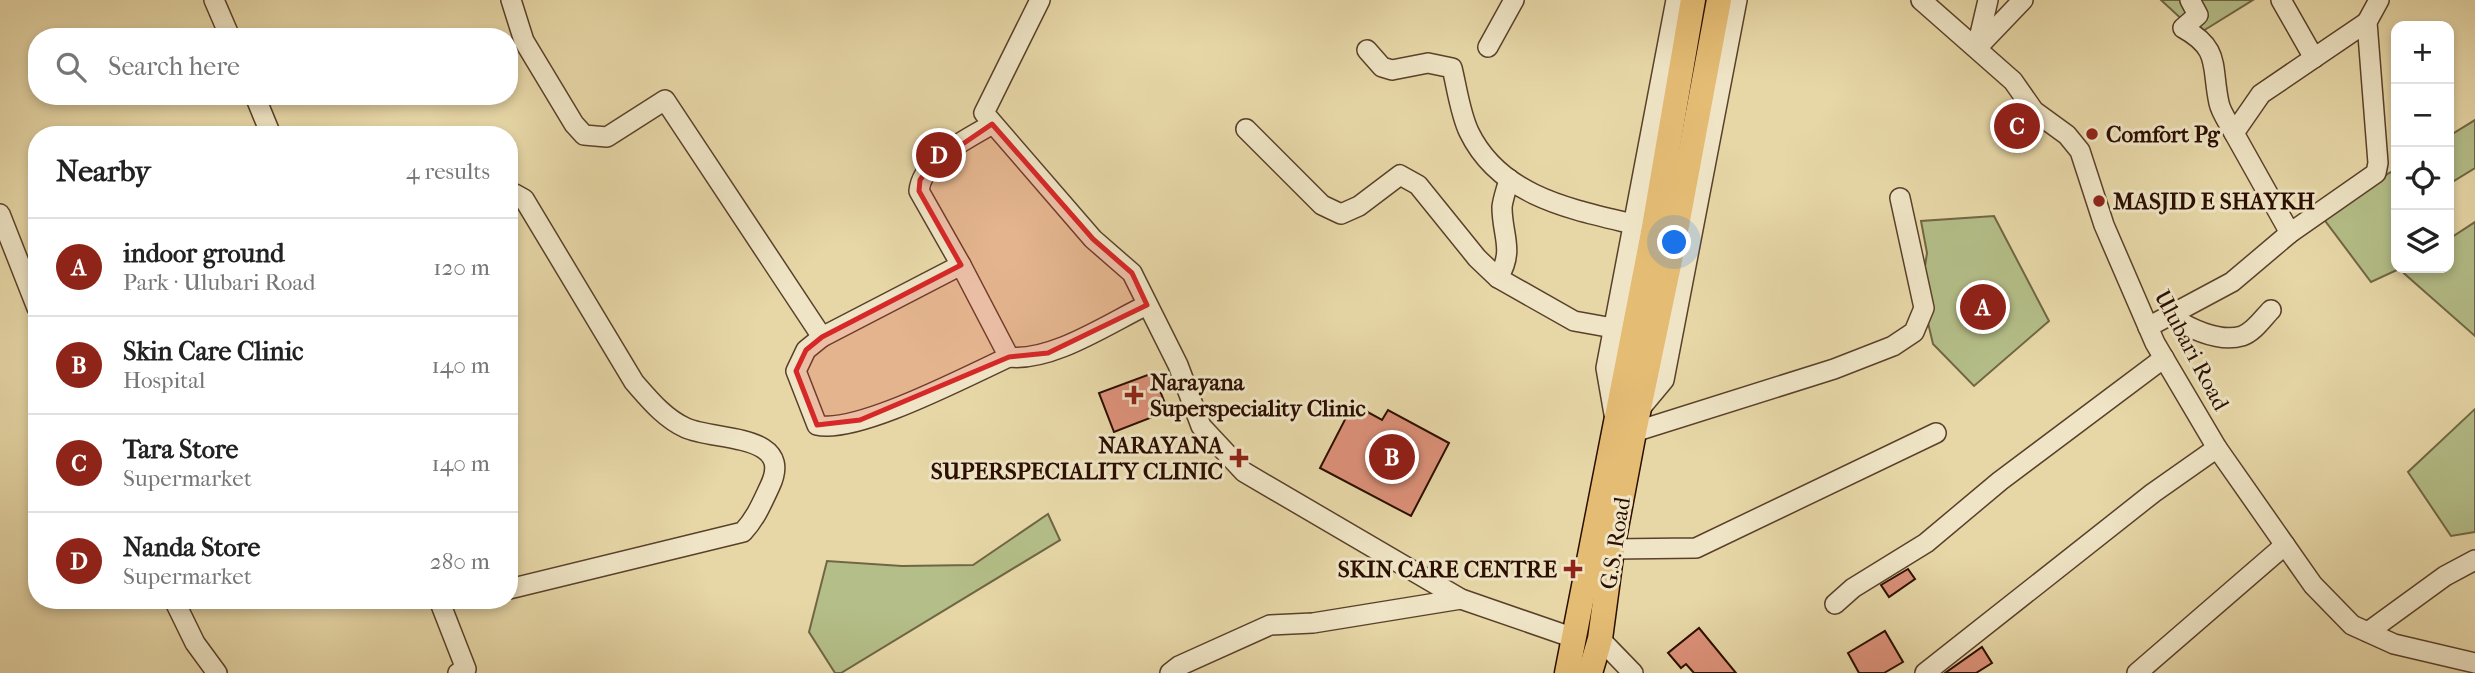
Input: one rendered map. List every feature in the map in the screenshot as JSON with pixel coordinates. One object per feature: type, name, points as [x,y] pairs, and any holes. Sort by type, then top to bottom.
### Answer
[{"type":"main road","points":[[1629,422],[1653,233],[1693,0]]},
{"type":"main road","points":[[1637,368],[1719,0]]},
{"type":"main road","name":"G.S. Road","points":[[1590,673],[1600,639],[1629,422]]},
{"type":"main road","name":"G.S. Road","points":[[1567,673],[1629,422]]},
{"type":"street","points":[[214,0],[226,28]]},
{"type":"street","points":[[511,0],[524,41],[561,104],[584,135],[607,137],[665,100],[822,337]]},
{"type":"street","points":[[1040,0],[985,113],[1093,239],[1132,273],[1178,365],[1201,426],[1244,472],[1461,599],[1574,638]]},
{"type":"street","points":[[1488,47],[1514,0]]},
{"type":"street","points":[[1629,422],[1606,368],[1676,0]]},
{"type":"street","points":[[1629,422],[1664,380],[1737,0]]},
{"type":"street","name":"Ulubari Road","points":[[1921,0],[2013,81],[2034,111],[2067,135],[2080,151],[2104,225],[2164,358],[2217,448],[2313,585],[2352,625],[2394,644],[2475,663]]},
{"type":"street","points":[[1977,48],[1988,0]]},
{"type":"street","points":[[1977,48],[2023,0]]},
{"type":"street","points":[[2190,0],[2198,15],[2183,28],[2200,37],[2213,55],[2219,106],[2290,233]]},
{"type":"street","points":[[2281,0],[2314,58]]},
{"type":"street","points":[[2234,133],[2261,94],[2367,22],[2379,0]]},
{"type":"street","points":[[2148,327],[2232,282],[2290,233],[2375,173],[2378,163],[2367,22]]},
{"type":"street","points":[[1367,50],[1382,67],[1392,70],[1428,63],[1452,68],[1468,131],[1496,171],[1538,198],[1633,224]]},
{"type":"street","points":[[259,105],[268,126]]},
{"type":"street","points":[[992,124],[929,167],[920,180],[919,191],[1009,357]]},
{"type":"street","points":[[1246,129],[1322,205],[1341,214],[1359,206],[1400,175],[1418,185],[1477,258],[1498,278],[1574,321],[1613,328]]},
{"type":"street","points":[[1498,278],[1507,263],[1507,231],[1502,207],[1509,179]]},
{"type":"street","points":[[518,196],[524,199],[634,382],[656,408],[686,428],[763,446],[774,460],[776,474],[754,519],[743,532],[518,587]]},
{"type":"street","points":[[1629,422],[1834,369],[1893,346],[1914,332],[1924,308],[1900,198]]},
{"type":"street","points":[[0,214],[28,271]]},
{"type":"street","points":[[961,265],[822,337],[806,350],[796,371],[805,401],[817,425],[829,428],[860,421],[1009,357],[1022,358],[1048,353],[1147,305]]},
{"type":"street","points":[[2171,316],[2194,331],[2240,337],[2250,332],[2271,310]]},
{"type":"street","points":[[1835,604],[1853,588],[1926,543],[2000,481],[2164,358]]},
{"type":"street","points":[[1612,549],[1696,548],[1936,433]]},
{"type":"street","points":[[1925,673],[2153,493],[2217,448]]},
{"type":"street","points":[[2137,673],[2285,545]]},
{"type":"street","points":[[2368,632],[2445,576],[2475,560]]},
{"type":"street","points":[[1170,673],[1270,625],[1313,623],[1461,599]]},
{"type":"street","points":[[178,609],[195,643],[217,673]]},
{"type":"street","points":[[443,609],[466,669],[458,673]]},
{"type":"street","points":[[1600,639],[1633,673]]},
{"type":"highlighted area","points":[[992,124],[1093,239],[1132,273],[1147,305],[1048,353],[1009,357],[860,420],[817,425],[796,371],[806,350],[822,337],[961,265],[919,191],[920,180],[929,167]]},
{"type":"green space","points":[[2161,0],[2253,0],[2203,31],[2188,25]]},
{"type":"green space","points":[[2475,120],[2475,168],[2454,181],[2454,147],[2454,133]]},
{"type":"green space","points":[[2391,172],[2391,273],[2371,282],[2320,214]]},
{"type":"green space","points":[[1994,216],[2049,321],[1974,386],[1933,344],[1921,293],[1927,253],[1921,221]]},
{"type":"green space","points":[[2475,222],[2475,336],[2404,273],[2454,273],[2454,236]]},
{"type":"green space","points":[[2475,409],[2475,532],[2451,536],[2408,472]]},
{"type":"green space","points":[[1048,514],[1060,540],[841,673],[835,673],[809,632],[827,561],[902,566],[973,565]]},
{"type":"building","points":[[1153,373],[1168,411],[1114,432],[1099,393]]},
{"type":"building","points":[[1353,404],[1382,420],[1388,410],[1449,443],[1411,516],[1320,468]]},
{"type":"building","points":[[1908,569],[1915,579],[1889,597],[1881,585]]},
{"type":"building","points":[[1699,628],[1736,673],[1694,673],[1686,664],[1681,668],[1668,653]]},
{"type":"building","points":[[1885,631],[1903,662],[1884,673],[1859,673],[1848,653]]},
{"type":"building","points":[[1982,647],[1992,663],[1976,673],[1945,673]]},
{"type":"place","name":"Tara Store","points":[[2017,126]]},
{"type":"place","name":"Comfort Pg","points":[[2092,134]]},
{"type":"place","name":"Nanda Store","points":[[939,155]]},
{"type":"place","name":"MASJID E SHAYKH","points":[[2099,201]]},
{"type":"place","name":"indoor ground","points":[[1983,307]]},
{"type":"place","name":"Narayana Superspeciality Clinic","points":[[1134,395]]},
{"type":"place","name":"Skin Care Clinic","points":[[1392,457]]},
{"type":"place","name":"NARAYANA SUPERSPECIALITY CLINIC","points":[[1239,458]]},
{"type":"place","name":"SKIN CARE CENTRE","points":[[1573,569]]}]
